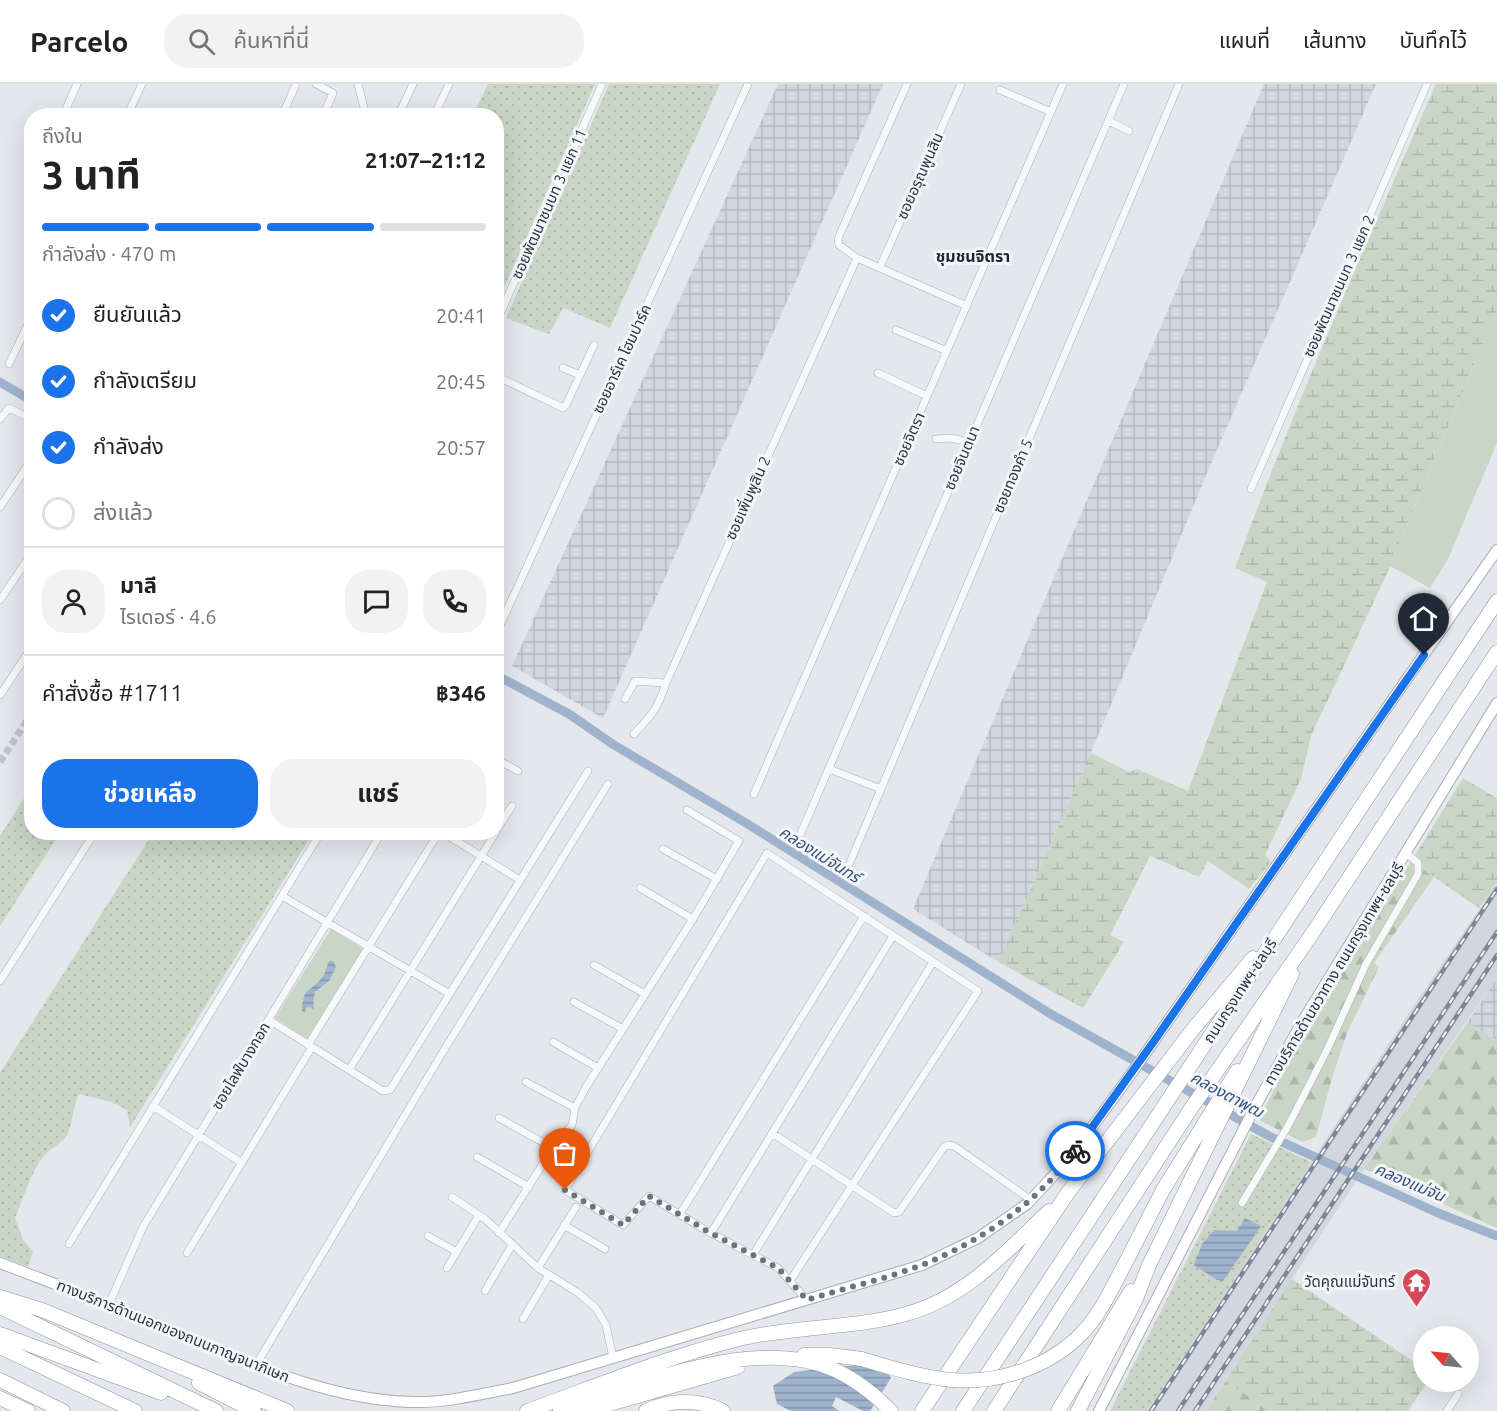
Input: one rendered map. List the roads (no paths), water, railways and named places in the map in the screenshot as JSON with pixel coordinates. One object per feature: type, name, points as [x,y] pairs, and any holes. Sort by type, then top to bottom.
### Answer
[{"type":"highway","name":"ถนนกรุงเทพฯ-ชลบุรี","points":[[963,1411],[1497,602]]},
{"type":"highway","name":"ถนนกรุงเทพฯ-ชลบุรี","points":[[994,1411],[1208,1082],[1312,934],[1497,652]]},
{"type":"highway","points":[[922,1411],[1067,1194],[1169,1060],[1291,913]]},
{"type":"highway","points":[[1078,1411],[1131,1308],[1211,1124],[1263,1035],[1312,934]]},
{"type":"highway","points":[[587,1411],[747,1364],[789,1355],[845,1356],[928,1377],[953,1380],[1004,1376],[1047,1360],[1071,1344],[1093,1320],[1117,1280],[1164,1190],[1211,1124]]},
{"type":"highway","points":[[527,1411],[712,1346],[765,1333],[881,1320],[930,1305],[962,1289],[982,1275],[1067,1194]]},
{"type":"highway","points":[[1058,1411],[1149,1265]]},
{"type":"highway","points":[[0,1298],[42,1310],[287,1411]]},
{"type":"highway","points":[[0,1307],[210,1408]]},
{"type":"highway","points":[[0,1334],[210,1408]]},
{"type":"highway","points":[[0,1347],[135,1411]]},
{"type":"highway","points":[[560,1411],[669,1375],[719,1362],[762,1358],[794,1358],[820,1364],[848,1377],[874,1395],[891,1411]]},
{"type":"highway","points":[[164,1360],[206,1387],[254,1411]]},
{"type":"highway","points":[[0,1380],[63,1411]]},
{"type":"highway","points":[[0,1398],[28,1411]]},
{"type":"highway","points":[[646,1411],[677,1403],[695,1402],[718,1409]]},
{"type":"main road","name":"ทางบริการด้านนอกของถนนกาญจนาภิเษก","points":[[0,1263],[109,1304],[285,1377],[362,1397],[415,1402],[464,1398],[513,1388],[922,1265],[978,1238],[1031,1200],[1068,1160],[1131,1074],[1497,550]]},
{"type":"main road","name":"ทางบริการด้านขวาทาง ถนนกรุงเทพฯ-ชลบุรี","points":[[1099,1411],[1254,1109],[1301,1024],[1497,703]]},
{"type":"street","points":[[66,108],[76,84]]},
{"type":"street","points":[[131,108],[142,84]]},
{"type":"street","points":[[286,108],[297,84],[304,84]]},
{"type":"street","points":[[316,84],[333,93],[326,108]]},
{"type":"street","points":[[358,84],[364,108]]},
{"type":"street","points":[[402,108],[413,84]]},
{"type":"street","points":[[438,108],[449,84]]},
{"type":"street","name":"ซอยพัฒนาชนบท 3 แยก 11","points":[[504,305],[602,84]]},
{"type":"street","name":"ซอยอาร์เค โฮมปาร์ค","points":[[504,617],[748,84]]},
{"type":"street","points":[[907,84],[838,239],[839,245],[857,258],[967,306]]},
{"type":"street","name":"ซอยอรุณพูนสิน","points":[[880,267],[961,84]]},
{"type":"street","name":"ซอยจิตรา","points":[[754,794],[1063,84]]},
{"type":"street","name":"ซอยจินตนา","points":[[801,833],[1124,84]]},
{"type":"street","name":"ซอยทองคำ 5","points":[[848,867],[1179,84]]},
{"type":"street","name":"ซอยพัฒนาชนบท 3 แยก 2","points":[[1251,489],[1427,84]]},
{"type":"street","points":[[1000,90],[1051,112]]},
{"type":"street","points":[[1109,121],[1129,131]]},
{"type":"street","name":"ซอยเพิ่มพูสิน 2","points":[[634,734],[654,713],[660,703],[666,683],[857,258]]},
{"type":"street","points":[[896,330],[947,351]]},
{"type":"street","points":[[9,364],[24,333]]},
{"type":"street","points":[[504,380],[563,408],[594,345]]},
{"type":"street","points":[[563,368],[580,375]]},
{"type":"street","points":[[878,373],[927,396]]},
{"type":"street","points":[[0,419],[9,408],[24,415]]},
{"type":"street","points":[[936,439],[951,438],[969,442]]},
{"type":"street","points":[[0,507],[24,471]]},
{"type":"street","points":[[0,600],[24,565]]},
{"type":"street","points":[[0,695],[24,659]]},
{"type":"street","points":[[625,699],[635,681],[666,683]]},
{"type":"street","points":[[504,763],[518,771]]},
{"type":"street","points":[[829,769],[881,789]]},
{"type":"street","points":[[268,1020],[383,1091],[390,1090],[588,771]]},
{"type":"street","points":[[256,1365],[435,1065],[608,784]]},
{"type":"street","points":[[504,819],[512,806]]},
{"type":"street","points":[[499,1233],[553,1148],[572,1125],[575,1108],[598,1068],[740,841],[687,810]]},
{"type":"street","points":[[0,981],[91,840]]},
{"type":"street","points":[[69,1244],[316,840]]},
{"type":"street","name":"ซอยไลฟ์บางกอก","points":[[109,1304],[143,1227],[376,840]]},
{"type":"street","points":[[187,1253],[369,947],[436,840]]},
{"type":"street","points":[[454,840],[520,880]]},
{"type":"street","points":[[349,1070],[491,840]]},
{"type":"street","points":[[663,849],[717,879]]},
{"type":"street","points":[[790,1281],[978,992],[767,853],[565,1190],[623,1225],[649,1196],[711,1233],[778,1268],[807,1300]]},
{"type":"street","points":[[1242,1203],[1288,1126],[1327,1050],[1366,964],[1418,874],[1418,863],[1406,853]]},
{"type":"street","points":[[640,888],[693,919]]},
{"type":"street","points":[[282,896],[450,994]]},
{"type":"street","points":[[680,1214],[864,916]]},
{"type":"street","points":[[711,1233],[893,936]]},
{"type":"street","points":[[753,1255],[933,962]]},
{"type":"street","points":[[594,965],[645,994]]},
{"type":"street","points":[[574,1002],[623,1029]]},
{"type":"street","points":[[553,1042],[598,1068]]},
{"type":"street","points":[[526,1082],[575,1108]]},
{"type":"street","points":[[153,1106],[242,1163]]},
{"type":"street","points":[[499,1118],[553,1148]]},
{"type":"street","points":[[772,1133],[894,1213],[899,1212],[944,1147],[948,1145],[954,1146],[1031,1200]]},
{"type":"street","points":[[477,1157],[529,1187]]},
{"type":"street","points":[[452,1197],[478,1215],[538,1268],[577,1292],[596,1308],[606,1325],[613,1358]]},
{"type":"street","points":[[538,1268],[576,1207]]},
{"type":"street","points":[[447,1268],[478,1215]]},
{"type":"street","points":[[564,1225],[605,1249]]},
{"type":"street","points":[[428,1236],[457,1251]]},
{"type":"street","points":[[485,1291],[512,1245]]},
{"type":"street","points":[[523,1319],[549,1275]]},
{"type":"street","points":[[1447,1411],[1458,1394]]},
{"type":"water","points":[[329,961],[333,961],[336,967],[329,981],[315,992],[314,1010],[310,1007],[306,1008],[304,1014],[302,1010],[305,994],[323,977]]},
{"type":"water","points":[[1245,1218],[1261,1226],[1223,1281],[1217,1280],[1194,1265],[1202,1244],[1214,1230],[1237,1231]]},
{"type":"water","points":[[881,1362],[891,1378],[870,1411],[863,1411],[836,1397],[832,1406],[839,1411],[791,1411],[777,1404],[773,1386],[794,1372]]},
{"type":"waterway","name":"คลองแม่จันทร์","points":[[0,382],[24,396]]},
{"type":"waterway","name":"คลองแม่จันทร์","points":[[504,679],[569,714],[614,745],[746,823],[1049,1013],[1269,1136],[1438,1213],[1497,1236]]},
{"type":"tunnel","points":[[0,762],[24,725]]},
{"type":"railway","points":[[1151,1411],[1497,889]]},
{"type":"railway","points":[[1178,1411],[1497,932]]},
{"type":"railway","points":[[1195,1411],[1497,955]]},
{"type":"place","name":"วัดคุณแม่จันทร์","points":[[1416,1308]]},
{"type":"district","name":"ชุมชนจิตรา","points":[[973,256]]},
{"type":"water label","name":"คลองตาพุฒ","points":[[1227,1094]]},
{"type":"water label","name":"คลองแม่จัน","points":[[1410,1182]]}]
